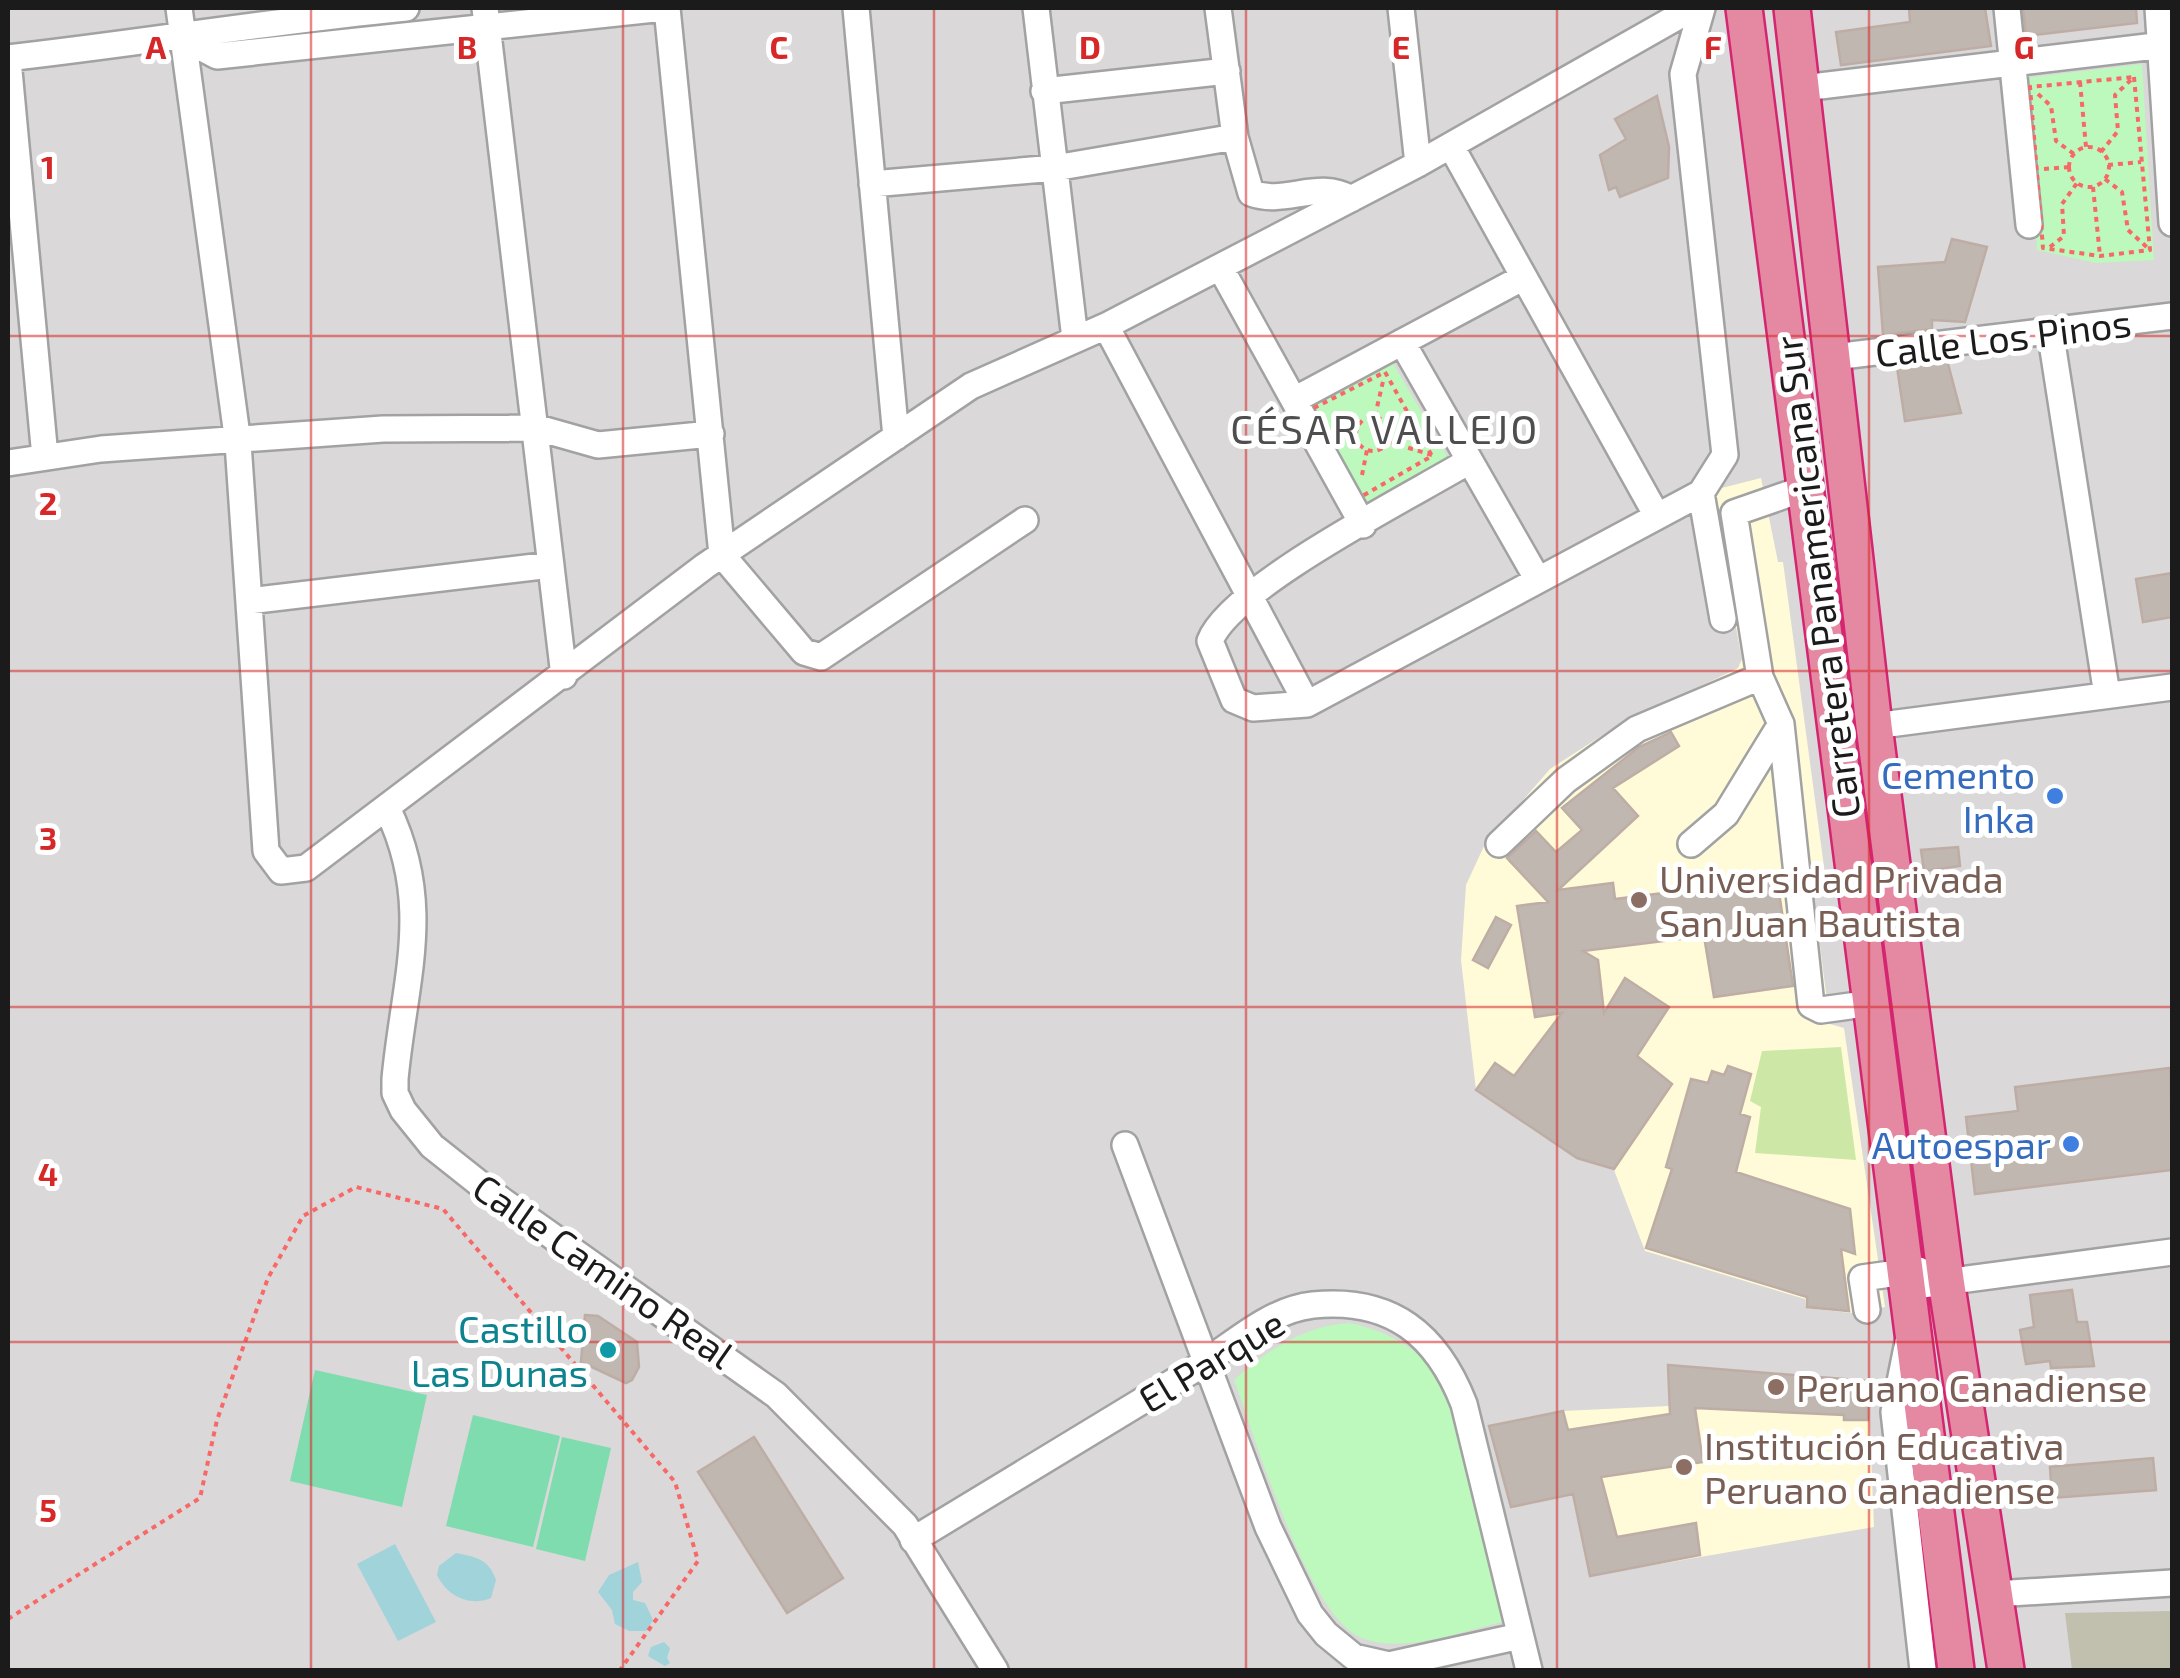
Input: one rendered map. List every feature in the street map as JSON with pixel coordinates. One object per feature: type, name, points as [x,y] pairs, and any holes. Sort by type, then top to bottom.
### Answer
[{"type":"highway","name":"Carretera Panamericana Sur","points":[[1744,8],[1956,1670]]},
{"type":"highway","name":"Carretera Panamericana Sur","points":[[1792,8],[1874,726],[1945,1273],[2006,1670]]},
{"type":"street","points":[[179,8],[238,443],[268,859],[281,870],[298,872],[388,810],[722,555],[971,386],[1106,326],[1418,164],[1693,8]]},
{"type":"street","points":[[45,458],[8,59],[183,38],[218,27],[406,8]]},
{"type":"street","points":[[183,38],[217,56],[486,17],[665,8],[722,555],[804,652],[821,657],[1025,520]]},
{"type":"street","points":[[856,8],[896,437]]},
{"type":"street","points":[[1036,8],[1075,340]]},
{"type":"street","points":[[1218,8],[1236,138],[1251,193],[1266,198],[1322,189],[1351,198]]},
{"type":"street","points":[[1400,8],[1418,164]]},
{"type":"street","points":[[1469,462],[1248,594],[1214,630],[1210,641],[1234,700],[1253,708],[1307,704],[1700,492],[1725,454],[1683,74],[1702,8]]},
{"type":"street","points":[[2008,8],[2029,226]]},
{"type":"street","points":[[2158,8],[2166,45],[2172,222]]},
{"type":"street","points":[[486,17],[538,428],[564,676]]},
{"type":"street","points":[[1802,88],[2166,45]]},
{"type":"street","points":[[1044,91],[1227,70]]},
{"type":"street","points":[[872,184],[1055,168],[1236,138]]},
{"type":"street","points":[[1451,146],[1656,516]]},
{"type":"street","points":[[1220,267],[1363,525]]},
{"type":"street","points":[[1294,400],[1524,276]]},
{"type":"street","name":"Calle Los Pinos","points":[[1834,358],[2172,316]]},
{"type":"street","points":[[1106,326],[1307,704]]},
{"type":"street","points":[[2050,330],[2108,696]]},
{"type":"street","points":[[1402,342],[1538,580]]},
{"type":"street","points":[[8,463],[101,450],[238,443],[383,429],[538,428],[598,445],[711,434]]},
{"type":"street","points":[[1803,489],[1734,513],[1760,678],[1781,724],[1811,1005],[1821,1010],[1872,1003]]},
{"type":"street","points":[[1700,492],[1723,620]]},
{"type":"street","points":[[249,601],[551,566]]},
{"type":"street","points":[[1498,844],[1566,780],[1637,729],[1760,678]]},
{"type":"street","points":[[1874,726],[2172,687]]},
{"type":"street","points":[[1691,844],[1726,814],[1781,724]]},
{"type":"street","name":"Calle Camino Real","points":[[388,810],[416,910],[416,942],[395,1079],[395,1093],[403,1110],[432,1146],[490,1192],[776,1395],[904,1525],[995,1670]]},
{"type":"street","points":[[1124,1146],[1290,1574],[1310,1614],[1339,1646],[1372,1664],[1388,1665],[1520,1636]]},
{"type":"street","points":[[1867,1310],[1862,1278],[1906,1280],[2172,1252]]},
{"type":"street","name":"El Parque","points":[[914,1540],[1208,1361],[1262,1323],[1312,1305],[1344,1306],[1392,1317],[1435,1346],[1464,1404],[1529,1670]]},
{"type":"street","points":[[1912,1322],[1894,1412],[1923,1670]]},
{"type":"street","points":[[1994,1594],[2172,1582]]},
{"type":"path","points":[[2030,87],[2134,77]]},
{"type":"path","points":[[2102,152],[2118,131],[2115,95],[2134,77]]},
{"type":"path","points":[[2134,77],[2150,250]]},
{"type":"path","points":[[2080,82],[2086,147]]},
{"type":"path","points":[[2030,87],[2052,106],[2056,141],[2074,154]]},
{"type":"path","points":[[2030,87],[2043,248],[2100,256],[2150,250]]},
{"type":"path","points":[[2096,146],[2102,152],[2108,166],[2100,186],[2070,179],[2074,154],[2096,146]]},
{"type":"path","points":[[2108,166],[2142,162]]},
{"type":"path","points":[[2037,170],[2070,166]]},
{"type":"path","points":[[2105,179],[2122,192],[2128,230],[2150,250]]},
{"type":"path","points":[[2049,248],[2064,236],[2062,204],[2077,183]]},
{"type":"path","points":[[2093,187],[2100,256]]},
{"type":"path","points":[[1375,416],[1385,372]]},
{"type":"path","points":[[1385,372],[1432,456]]},
{"type":"path","points":[[1385,372],[1308,411],[1357,499],[1432,456]]},
{"type":"path","points":[[1375,416],[1388,426],[1389,442]]},
{"type":"path","points":[[1375,416],[1360,422],[1357,442],[1376,451],[1389,442]]},
{"type":"path","points":[[1389,442],[1432,456]]},
{"type":"path","points":[[8,1619],[200,1498],[216,1420],[268,1278],[303,1216],[356,1187],[443,1209],[674,1482],[698,1560],[620,1670]]},
{"type":"shaded area","points":[[8,8],[2172,8],[2172,1670],[8,1670]]},
{"type":"shaded area","name":"Universidad Privada San Juan Bautista","points":[[1761,478],[1778,562],[1783,562],[1827,889],[1813,891],[1830,1024],[1844,1028],[1885,1307],[1851,1313],[1806,1308],[1805,1299],[1645,1251],[1614,1170],[1577,1158],[1476,1090],[1461,960],[1466,885],[1485,844],[1550,769],[1612,729],[1738,668],[1742,659],[1710,491]]},
{"type":"shaded area","name":"Institución Educativa Peruano Canadiense","points":[[1868,1381],[1874,1527],[1590,1576],[1573,1495],[1511,1507],[1489,1426],[1563,1411],[1669,1406]]},
{"type":"shaded area","points":[[2172,1611],[2172,1670],[2072,1670],[2065,1613]]},
{"type":"green space","points":[[2142,64],[2154,260],[2096,263],[2037,250],[2025,78]]},
{"type":"green space","points":[[1390,358],[1449,459],[1358,508],[1307,409]]},
{"type":"green space","points":[[1841,1047],[1856,1160],[1755,1153],[1761,1107],[1750,1101],[1762,1051]]},
{"type":"green space","points":[[1349,1323],[1402,1343],[1425,1360],[1444,1383],[1506,1621],[1415,1642],[1379,1643],[1362,1638],[1342,1623],[1303,1562],[1269,1481],[1234,1380],[1301,1334]]},
{"type":"green space","points":[[315,1370],[427,1395],[402,1507],[290,1481]]},
{"type":"green space","points":[[473,1415],[560,1436],[533,1547],[446,1526]]},
{"type":"green space","points":[[562,1437],[611,1448],[585,1561],[536,1549]]},
{"type":"water","points":[[395,1544],[436,1622],[398,1641],[357,1564]]},
{"type":"water","points":[[456,1553],[490,1567],[496,1580],[491,1598],[459,1598],[441,1582],[437,1575],[439,1566]]},
{"type":"water","points":[[638,1562],[642,1582],[633,1592],[633,1600],[645,1603],[653,1620],[646,1631],[629,1631],[615,1624],[612,1610],[598,1592],[609,1575]]},
{"type":"water","points":[[664,1642],[670,1648],[670,1663],[665,1666],[648,1656],[651,1647]]},
{"type":"building","points":[[1909,8],[1985,8],[1991,46],[1841,65],[1836,32],[1910,22]]},
{"type":"building","points":[[2023,8],[2136,8],[2137,23],[2026,36]]},
{"type":"building","points":[[1657,96],[1669,147],[1668,178],[1620,197],[1616,187],[1609,190],[1600,155],[1626,139],[1615,119]]},
{"type":"building","points":[[1952,239],[1987,247],[1965,322],[1932,320],[1932,329],[1883,335],[1878,267],[1945,262]]},
{"type":"building","points":[[1947,360],[1961,413],[1905,421],[1897,367]]},
{"type":"building","points":[[2172,573],[2172,617],[2143,622],[2136,579]]},
{"type":"building","points":[[1671,732],[1679,746],[1613,788],[1638,816],[1558,890],[1613,883],[1615,899],[1777,879],[1793,986],[1714,997],[1704,936],[1583,951],[1598,960],[1604,1013],[1625,978],[1669,1007],[1637,1056],[1672,1084],[1614,1169],[1577,1158],[1476,1090],[1495,1063],[1514,1076],[1562,1013],[1535,1017],[1517,906],[1548,902],[1507,858],[1536,831],[1556,852],[1582,830],[1562,808],[1639,747]]},
{"type":"building","points":[[1958,847],[1960,866],[1924,871],[1921,850]]},
{"type":"building","points":[[1496,917],[1511,925],[1488,968],[1473,960]]},
{"type":"building","points":[[1728,1066],[1751,1074],[1740,1114],[1750,1117],[1736,1172],[1850,1209],[1855,1254],[1841,1249],[1849,1311],[1807,1307],[1807,1297],[1646,1248],[1672,1169],[1666,1167],[1691,1079],[1708,1083],[1712,1071],[1724,1075]]},
{"type":"building","name":"Autoespar","points":[[2170,1068],[2172,1170],[1975,1194],[1966,1117],[2018,1111],[2015,1087]]},
{"type":"building","points":[[2072,1290],[2077,1322],[2087,1322],[2094,1366],[2051,1368],[2050,1361],[2026,1364],[2020,1330],[2034,1327],[2030,1295]]},
{"type":"building","name":"Castillo Las Dunas","points":[[585,1315],[598,1316],[637,1342],[639,1367],[632,1380],[626,1383],[581,1362]]},
{"type":"building","points":[[1668,1365],[1868,1381],[1868,1420],[1844,1420],[1844,1415],[1695,1408],[1703,1462],[1601,1477],[1617,1537],[1696,1523],[1700,1555],[1590,1576],[1573,1494],[1511,1507],[1489,1426],[1563,1411],[1568,1430],[1670,1414]]},
{"type":"building","points":[[754,1437],[843,1578],[787,1613],[698,1472]]},
{"type":"building","points":[[2153,1458],[2156,1490],[2052,1498],[2050,1467]]},
{"type":"place","name":"Cemento Inka","points":[[2055,796]]},
{"type":"place","name":"Universidad Privada San Juan Bautista","points":[[1639,900]]},
{"type":"place","name":"Autoespar","points":[[2071,1144]]},
{"type":"place","name":"Castillo Las Dunas","points":[[608,1350]]},
{"type":"place","name":"Peruano Canadiense","points":[[1776,1387]]},
{"type":"place","name":"Institución Educativa Peruano Canadiense","points":[[1684,1467]]},
{"type":"district","name":"CÉSAR VALLEJO","points":[[1385,428]]}]
